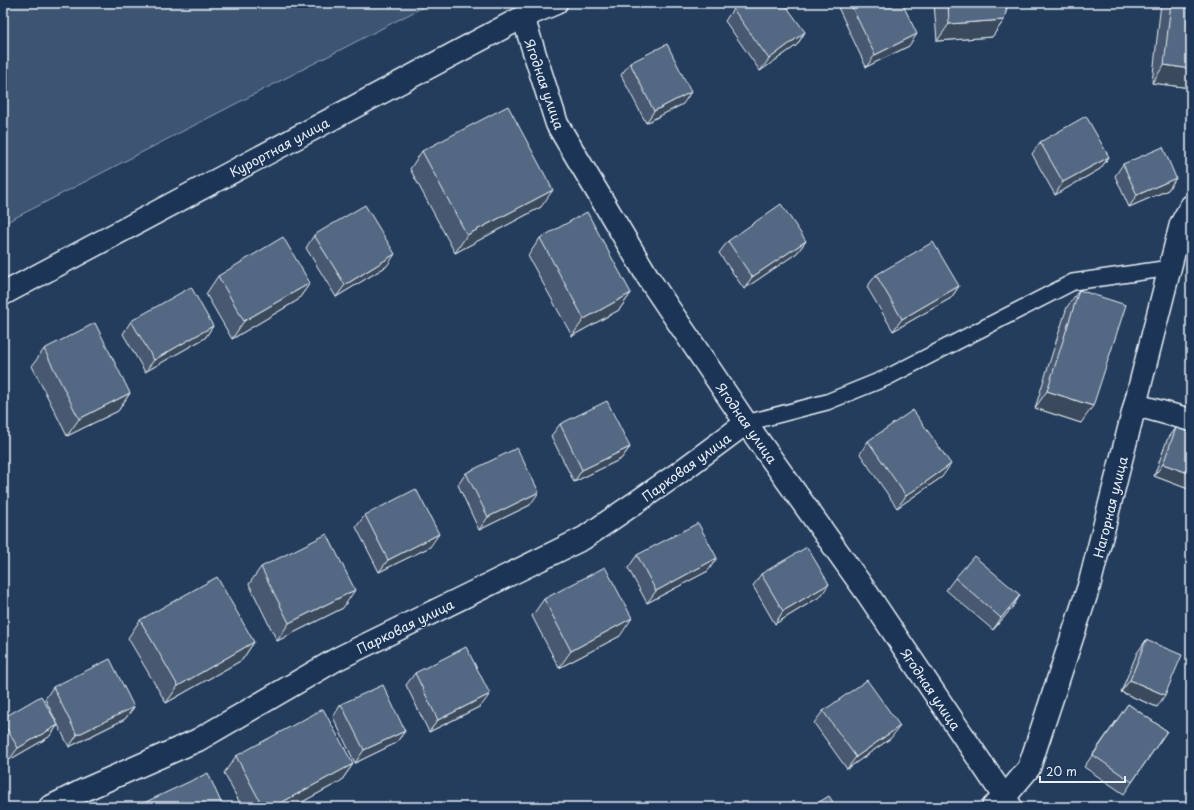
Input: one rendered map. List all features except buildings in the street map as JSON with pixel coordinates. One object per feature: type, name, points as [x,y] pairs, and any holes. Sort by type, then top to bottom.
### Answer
[{"type":"street","name":"Курортная улица","points":[[3,294],[523,17],[556,3]]},
{"type":"street","name":"Ягодная улица","points":[[523,17],[557,124],[649,279],[746,423],[868,593],[1003,804]]},
{"type":"street","name":"Нагорная улица","points":[[1003,804],[1029,768],[1089,586],[1170,268],[1182,224],[1191,206]]},
{"type":"street","points":[[1136,405],[1191,420]]},
{"type":"street","name":"Парковая улица","points":[[50,807],[84,790],[198,740],[337,659],[584,538],[676,475],[746,423]]},
{"type":"lane","points":[[746,423],[827,402],[886,378],[1073,282],[1170,268]]},
{"type":"shaded area","points":[[3,3],[431,3],[3,224]]}]
